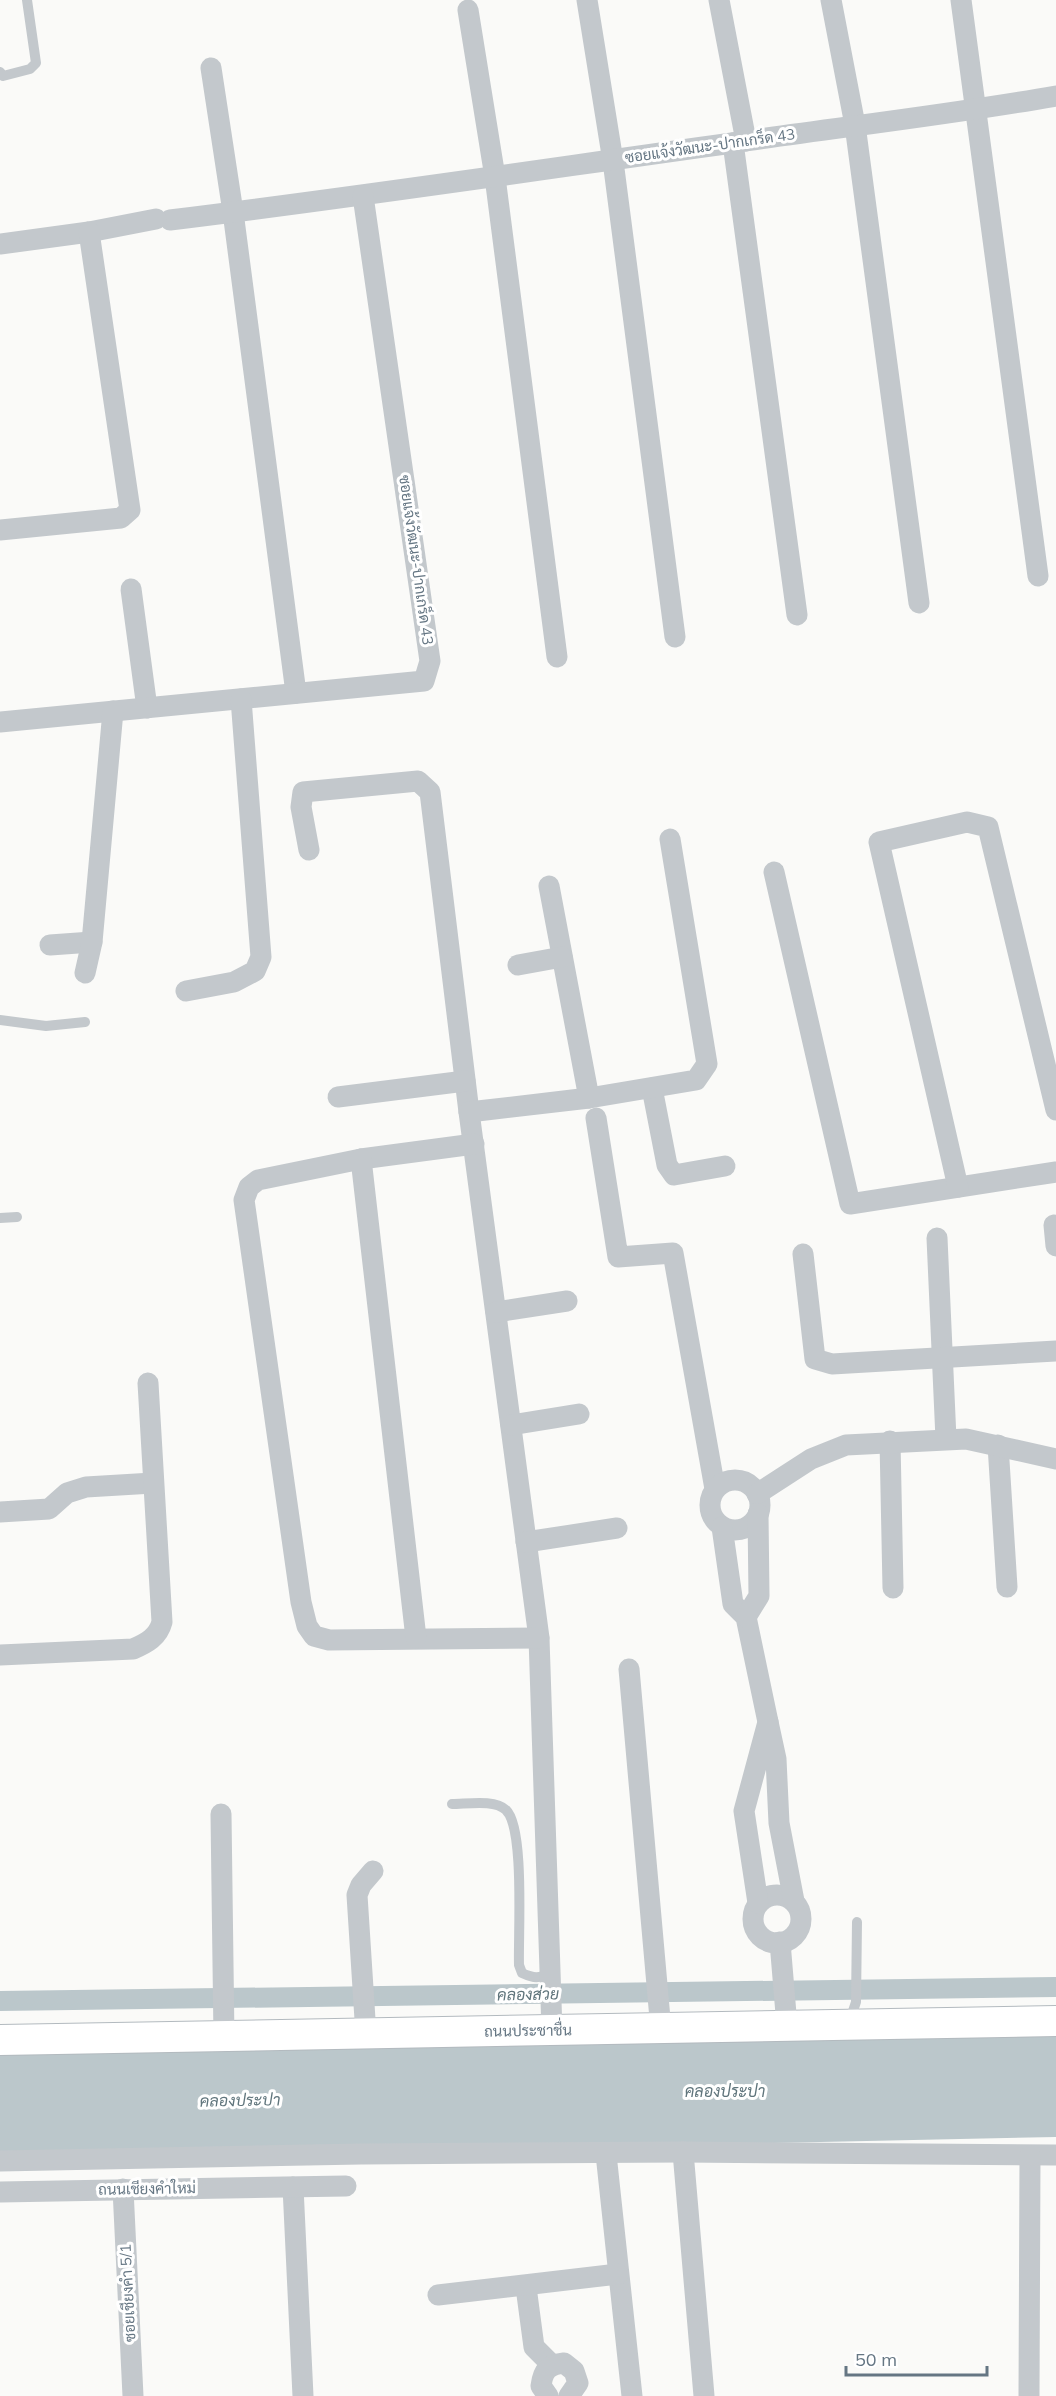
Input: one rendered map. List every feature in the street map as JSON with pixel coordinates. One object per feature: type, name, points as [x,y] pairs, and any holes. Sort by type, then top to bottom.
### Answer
[{"type":"street","points":[[587,0],[613,160],[675,637]]},
{"type":"street","points":[[719,0],[740,142],[797,615]]},
{"type":"street","points":[[831,0],[855,125],[919,603]]},
{"type":"street","points":[[961,0],[1038,576]]},
{"type":"street","points":[[468,10],[495,177],[557,657]]},
{"type":"street","points":[[211,68],[233,212],[296,693]]},
{"type":"street","name":"ซอยแจ้งวัฒนะ-ปากเกร็ด 43","points":[[0,244],[977,110],[1056,96]]},
{"type":"street","name":"ซอยแจ้งวัฒนะ-ปากเกร็ด 43","points":[[0,722],[423,681],[430,660],[363,196]]},
{"type":"street","points":[[0,530],[121,518],[130,510],[89,232]]},
{"type":"street","points":[[131,589],[147,708]]},
{"type":"street","points":[[186,990],[234,982],[255,971],[261,957],[241,699]]},
{"type":"street","points":[[84,973],[92,942],[113,711]]},
{"type":"street","points":[[309,850],[302,807],[303,792],[418,781],[430,792],[465,1081],[539,1638],[552,2021]]},
{"type":"street","points":[[958,1187],[879,842],[967,822],[988,827],[1056,1110]]},
{"type":"street","points":[[469,1112],[592,1108],[652,1088],[696,1080],[707,1064],[670,839]]},
{"type":"street","points":[[774,872],[849,1204],[1056,1172]]},
{"type":"street","points":[[549,886],[618,1257],[673,1253],[715,1489]]},
{"type":"street","points":[[50,945],[92,942]]},
{"type":"street","points":[[518,965],[562,957]]},
{"type":"street","points":[[338,1097],[465,1081]]},
{"type":"street","points":[[652,1088],[667,1165],[674,1175],[725,1166]]},
{"type":"street","points":[[474,1144],[362,1159],[258,1180],[249,1187],[244,1200],[299,1590],[307,1626],[314,1636],[329,1640],[539,1638]]},
{"type":"street","points":[[362,1159],[416,1638]]},
{"type":"street","points":[[937,1238],[946,1439]]},
{"type":"street","points":[[803,1254],[815,1359],[832,1364],[1056,1351]]},
{"type":"street","points":[[496,1312],[567,1301]]},
{"type":"street","points":[[0,1655],[133,1649],[148,1642],[159,1631],[162,1622],[148,1383]]},
{"type":"street","points":[[511,1425],[579,1414]]},
{"type":"street","points":[[722,1527],[738,1530],[752,1523],[757,1504],[812,1459],[846,1445],[966,1438],[1056,1459]]},
{"type":"street","points":[[890,1441],[893,1588]]},
{"type":"street","points":[[998,1445],[1007,1587]]},
{"type":"street","points":[[746,1617],[759,1596],[757,1504],[746,1483],[738,1480],[721,1484],[715,1489],[709,1505],[711,1514],[722,1527],[733,1604],[746,1617],[776,1759],[779,1823],[794,1901],[801,1916],[801,1924],[792,1938],[780,1942],[770,1942],[757,1933],[753,1918],[758,1903],[744,1812],[768,1722]]},
{"type":"street","points":[[0,1512],[49,1509],[67,1493],[86,1487],[153,1483]]},
{"type":"street","points":[[526,1542],[617,1528]]},
{"type":"street","points":[[629,1669],[660,2019]]},
{"type":"street","points":[[221,1814],[225,2028]]},
{"type":"street","points":[[366,2025],[357,1896],[361,1885],[373,1871]]},
{"type":"street","points":[[758,1903],[764,1898],[779,1894],[794,1901]]},
{"type":"street","points":[[780,1942],[787,2016]]},
{"type":"street","name":"ถนนประชาชื่น","points":[[0,2040],[225,2028],[852,2013],[1056,2021]]},
{"type":"street","points":[[683,2152],[704,2396]]},
{"type":"street","points":[[0,2161],[361,2154],[683,2152],[1056,2156]]},
{"type":"street","points":[[606,2154],[632,2396]]},
{"type":"street","points":[[1029,2396],[1030,2156]]},
{"type":"street","name":"ถนนเชียงคำใหม่","points":[[0,2192],[346,2186]]},
{"type":"street","points":[[293,2187],[303,2396]]},
{"type":"street","name":"ซอยเชียงคำ 5/1","points":[[123,2190],[133,2396]]},
{"type":"street","points":[[438,2295],[526,2287],[618,2274]]},
{"type":"street","points":[[526,2287],[534,2347],[551,2364]]},
{"type":"street","points":[[548,2396],[541,2386],[542,2373],[551,2364],[564,2363],[574,2371],[578,2383],[569,2396]]},
{"type":"lane","points":[[0,72],[3,76],[30,69],[36,63],[27,0]]},
{"type":"lane","points":[[0,1020],[46,1026],[85,1022]]},
{"type":"lane","points":[[0,1218],[17,1217]]},
{"type":"lane","points":[[452,1804],[490,1804],[505,1808],[512,1817],[517,1845],[519,1965],[522,1973],[532,1978],[543,1977],[550,1973]]},
{"type":"lane","points":[[852,2013],[857,1971],[858,1922]]},
{"type":"water","name":"คลองประปา","points":[[1056,2032],[1056,2137],[685,2145],[0,2152],[0,2051]]},
{"type":"waterway","name":"คลองส่วย","points":[[0,2001],[1056,1987]]}]
